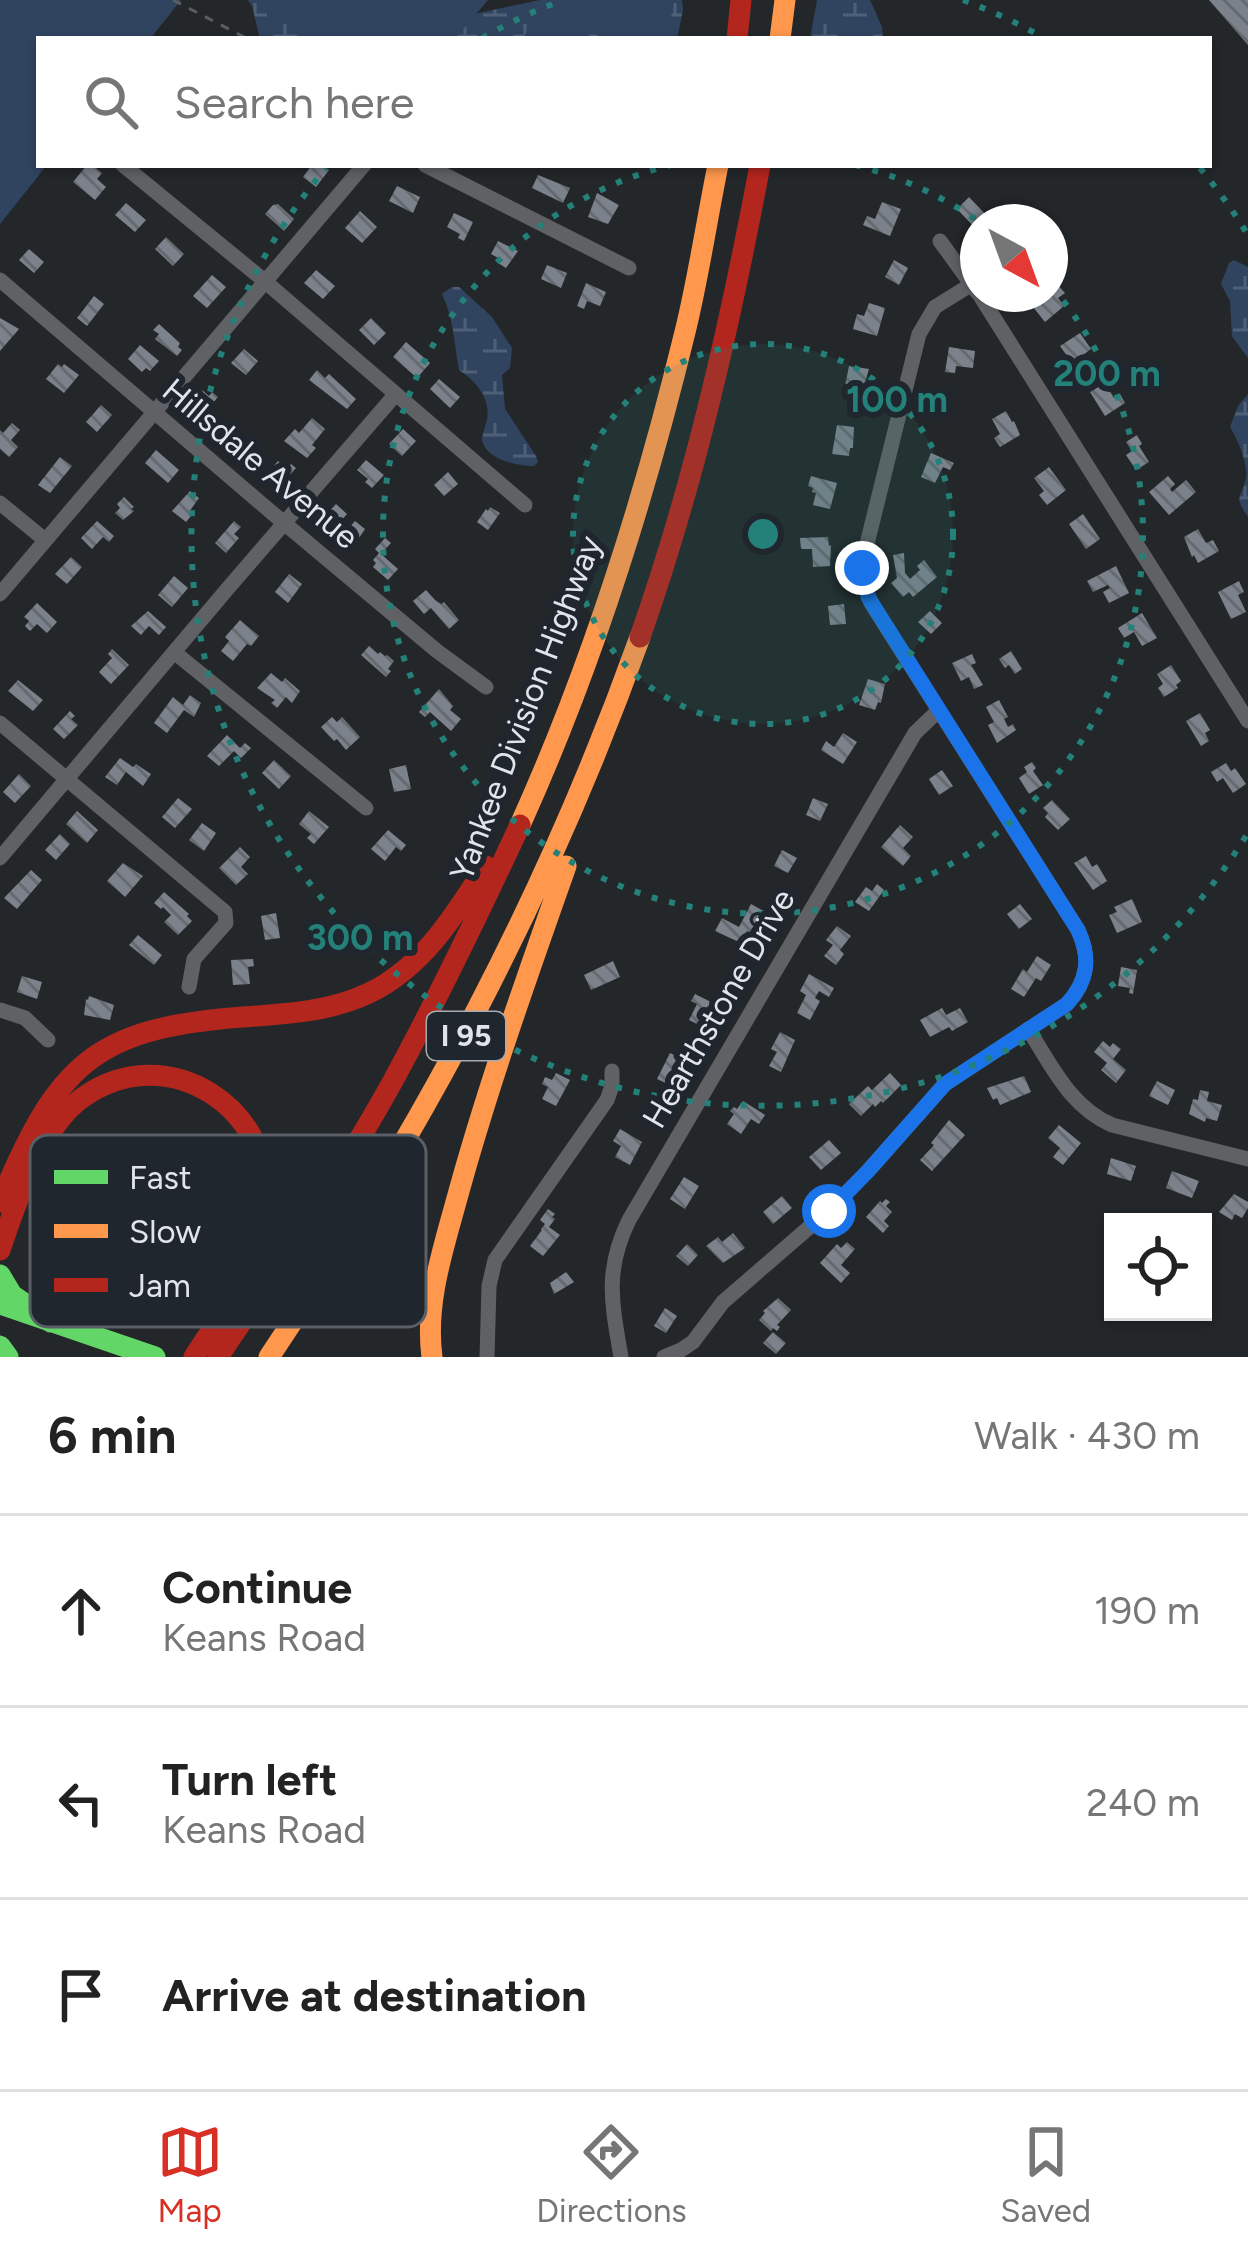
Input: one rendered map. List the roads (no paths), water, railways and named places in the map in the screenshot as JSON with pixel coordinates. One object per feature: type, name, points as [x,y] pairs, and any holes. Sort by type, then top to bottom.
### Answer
[{"type":"main road","points":[[736,36],[741,0]]},
{"type":"main road","points":[[780,36],[785,0]]},
{"type":"main road","name":"Yankee Division Highway","points":[[362,1135],[478,919],[542,776],[600,622],[648,472],[689,311],[717,168]]},
{"type":"main road","name":"I 95","points":[[410,1135],[487,995],[547,870],[655,594],[705,421],[759,168]]},
{"type":"main road","points":[[432,1357],[430,1311],[476,1125],[578,832],[619,692]]},
{"type":"main road","points":[[32,1135],[45,1107],[72,1073],[108,1046],[139,1031],[338,1006],[400,975],[452,919],[542,776]]},
{"type":"main road","points":[[50,1135],[78,1101],[98,1088],[130,1077],[164,1076],[195,1083],[227,1103],[252,1135]]},
{"type":"main road","points":[[0,1202],[30,1139]]},
{"type":"main road","points":[[0,1250],[30,1180]]},
{"type":"main road","points":[[0,1275],[12,1294],[30,1307]]},
{"type":"main road","points":[[0,1304],[30,1315]]},
{"type":"main road","points":[[66,1327],[155,1357]]},
{"type":"main road","points":[[194,1357],[224,1327]]},
{"type":"main road","name":"Yankee Division Highway","points":[[218,1357],[226,1327]]},
{"type":"main road","name":"I 95","points":[[269,1357],[289,1327]]},
{"type":"main road","points":[[290,1357],[305,1327]]},
{"type":"main road","points":[[0,1346],[8,1357]]},
{"type":"street","points":[[127,168],[525,505]]},
{"type":"street","points":[[0,594],[361,168]]},
{"type":"street","points":[[430,168],[629,268]]},
{"type":"street","points":[[940,241],[960,268]]},
{"type":"street","name":"Hillsdale Avenue","points":[[0,280],[284,524],[486,687]]},
{"type":"street","points":[[664,1357],[693,1342],[726,1299],[829,1211],[945,1084],[1067,1004],[1086,973],[1085,946],[1078,930],[938,711],[868,597],[863,580],[862,562],[919,334],[935,307],[960,297]]},
{"type":"street","points":[[990,312],[1248,722]]},
{"type":"street","points":[[0,858],[395,395]]},
{"type":"street","points":[[0,502],[45,539]]},
{"type":"street","points":[[174,652],[366,808]]},
{"type":"street","name":"Hearthstone Drive","points":[[620,1357],[610,1291],[616,1250],[629,1220],[915,733],[938,711]]},
{"type":"street","points":[[0,723],[224,910],[226,923],[193,962],[189,987]]},
{"type":"street","points":[[0,1010],[27,1019],[48,1040]]},
{"type":"street","points":[[1028,1029],[1073,1098],[1100,1120],[1248,1159]]},
{"type":"street","points":[[488,1357],[489,1286],[495,1260],[607,1100],[612,1071]]}]
